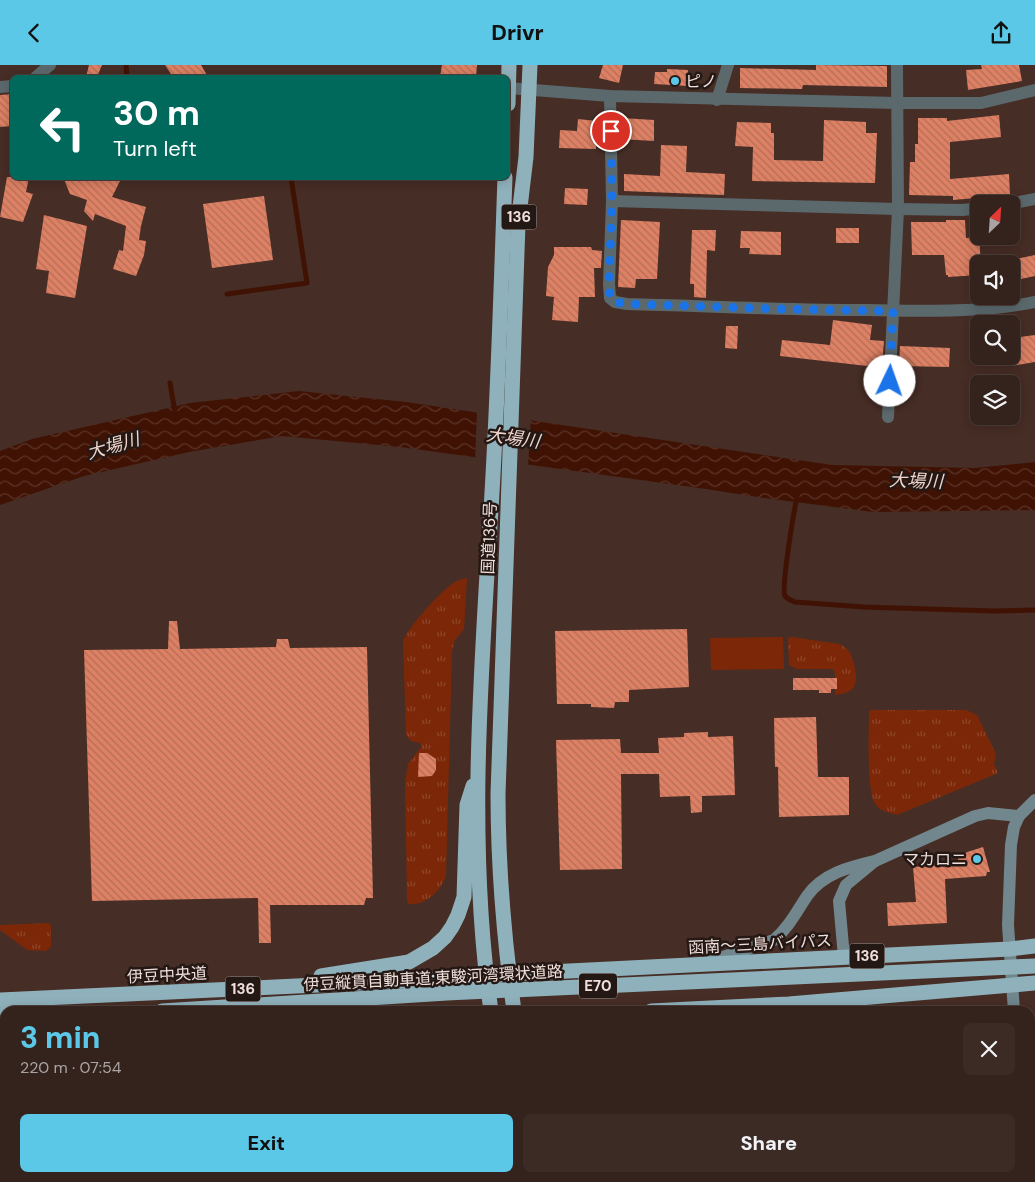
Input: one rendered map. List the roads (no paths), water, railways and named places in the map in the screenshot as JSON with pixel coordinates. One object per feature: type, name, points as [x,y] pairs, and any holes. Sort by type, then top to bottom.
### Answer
[{"type":"highway","name":"国道136号","points":[[513,1006],[498,839],[498,794],[518,224],[526,157],[530,65]]},
{"type":"highway","name":"国道136号","points":[[490,1006],[486,977],[479,861],[478,770],[481,670],[492,503],[505,180]]},
{"type":"highway","points":[[191,991],[237,980],[329,975],[391,966],[408,962],[434,948],[452,927],[464,897],[467,805],[478,770]]},
{"type":"highway","name":"函南～三島バイパス","points":[[486,977],[509,974],[1010,949],[1035,946]]},
{"type":"highway","name":"伊豆縦貫自動車道;東駿河湾環状道路","points":[[241,1006],[447,993],[1035,966]]},
{"type":"highway","name":"伊豆中央道","points":[[0,1000],[486,977]]},
{"type":"highway","points":[[808,1006],[1035,983]]},
{"type":"street","points":[[38,75],[50,65]]},
{"type":"street","points":[[717,100],[728,65]]},
{"type":"street","points":[[888,417],[898,209],[897,65]]},
{"type":"street","points":[[510,88],[610,96],[898,103],[982,103],[1035,90]]},
{"type":"street","points":[[610,96],[612,201],[609,284],[610,298],[615,302],[781,309],[893,311],[966,310],[1035,302]]},
{"type":"street","points":[[1020,202],[1035,199]]},
{"type":"street","points":[[612,201],[898,209],[970,209]]},
{"type":"street","points":[[1014,1006],[1014,984],[1008,925],[1011,845],[1014,827],[1019,816],[1035,800]]},
{"type":"street","points":[[699,965],[774,939],[782,933],[809,894],[824,880],[842,869],[875,861],[975,816],[988,813],[1019,816]]},
{"type":"street","points":[[844,957],[839,901],[846,885],[875,861]]},
{"type":"water","name":"大場川","points":[[299,391],[406,402],[832,465],[975,468],[1035,462],[1035,510],[873,512],[400,447],[282,436],[189,452],[84,476],[0,505],[0,451],[32,439],[190,403]]},
{"type":"waterway","points":[[126,65],[127,75]]},
{"type":"waterway","points":[[227,294],[307,283],[291,180]]},
{"type":"waterway","points":[[170,383],[175,412]]},
{"type":"waterway","points":[[797,497],[788,548],[784,590],[785,596],[795,602],[864,607],[993,611],[1035,610]]},
{"type":"place","name":"ピノ","points":[[675,81]]},
{"type":"place","name":"マカロニ","points":[[977,859]]}]
